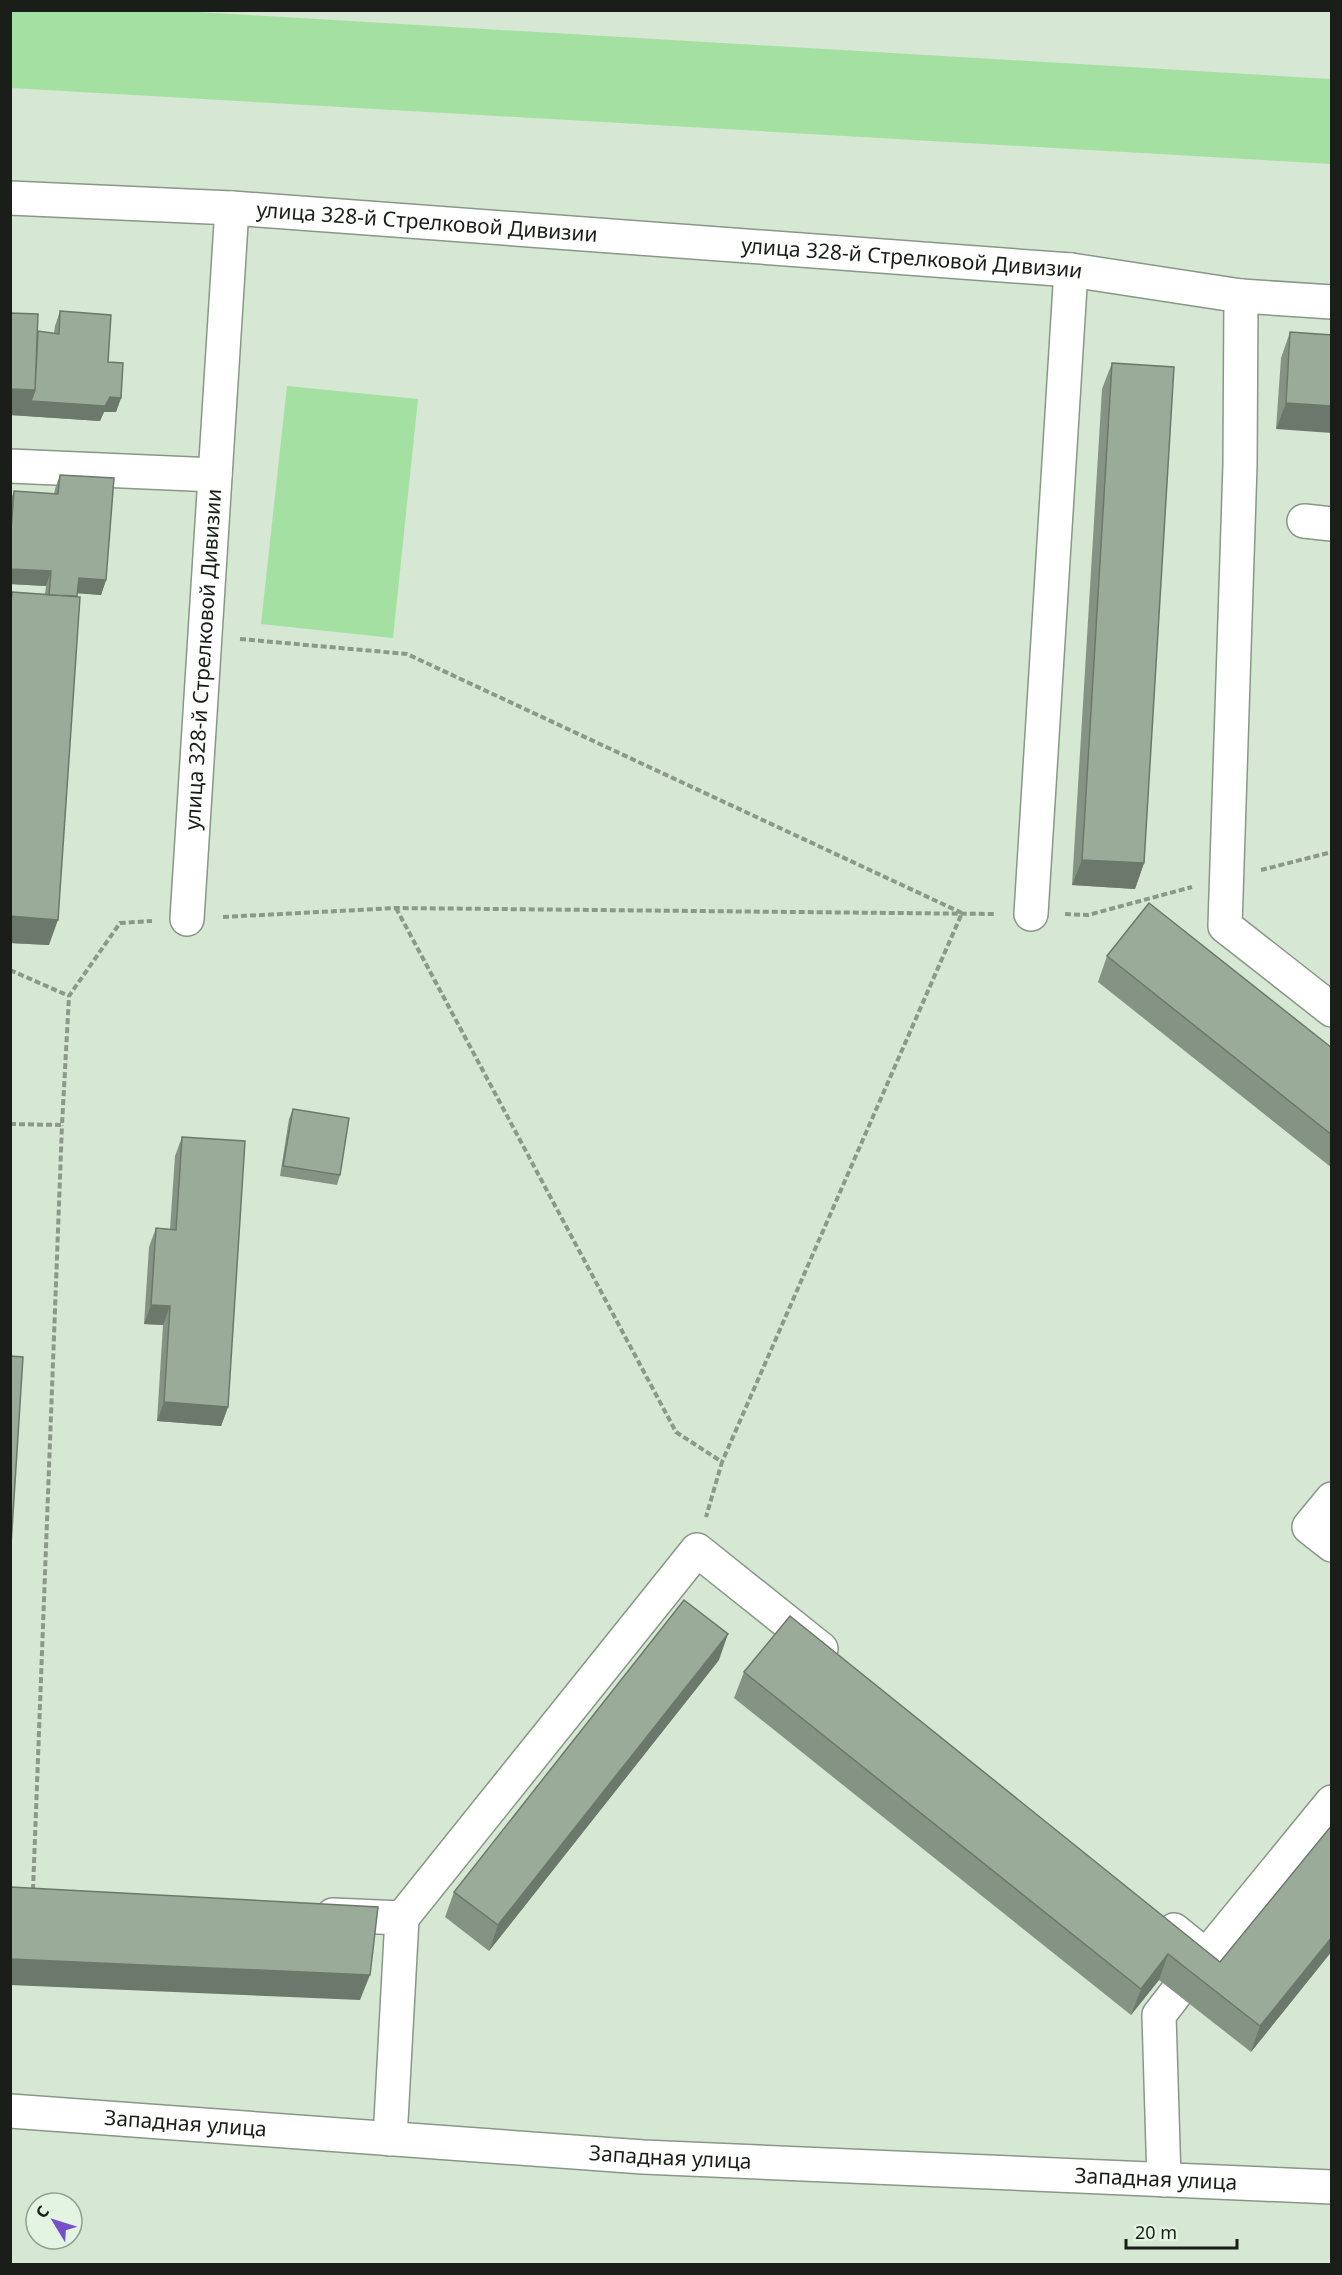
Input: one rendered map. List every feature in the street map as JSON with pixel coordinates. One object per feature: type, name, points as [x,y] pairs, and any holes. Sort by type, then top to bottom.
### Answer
[{"type":"street","points":[[10,198],[232,208]]},
{"type":"street","name":"улица 328-й Стрелковой Дивизии","points":[[188,919],[232,208],[1071,270],[1241,296],[1332,303]]},
{"type":"street","points":[[1030,914],[1071,270]]},
{"type":"street","points":[[1241,296],[1239,477],[1224,926],[1332,1010]]},
{"type":"street","points":[[10,466],[215,475]]},
{"type":"street","points":[[1332,1499],[1309,1527],[1332,1545]]},
{"type":"street","points":[[390,2139],[402,1918],[697,1550],[845,1668]]},
{"type":"street","points":[[1164,2180],[1159,2015],[1332,1802]]},
{"type":"street","points":[[1150,1912],[1191,1974]]},
{"type":"street","points":[[307,1914],[402,1918]]},
{"type":"street","name":"Западная улица","points":[[10,2111],[643,2157],[1332,2187]]},
{"type":"path","points":[[205,636],[407,654],[962,913]]},
{"type":"path","points":[[32,1900],[69,996],[120,923],[396,908],[1088,915],[1332,852]]},
{"type":"path","points":[[396,908],[676,1432],[722,1462]]},
{"type":"path","points":[[697,1550],[722,1462],[962,913]]},
{"type":"path","points":[[10,970],[69,996]]},
{"type":"path","points":[[10,1124],[62,1125]]},
{"type":"green space","points":[[10,11],[181,11],[1331,79],[1331,164],[11,88]]},
{"type":"green space","points":[[287,386],[418,399],[393,638],[261,624]]},
{"type":"building","points":[[60,311],[111,315],[108,362],[123,363],[121,398],[110,397],[105,406],[31,401],[35,390],[38,331],[59,334]]},
{"type":"building","points":[[10,313],[38,314],[35,390],[10,389]]},
{"type":"building","points":[[1290,332],[1332,335],[1332,406],[1286,403]]},
{"type":"building","points":[[1112,363],[1174,367],[1144,863],[1082,860]]},
{"type":"building","points":[[60,475],[114,478],[106,580],[79,578],[77,596],[49,595],[51,571],[10,569],[14,491],[58,494]]},
{"type":"building","points":[[12,592],[80,597],[58,920],[10,916],[10,614]]},
{"type":"building","points":[[1149,903],[1332,1048],[1332,1135],[1107,956]]},
{"type":"building","points":[[293,1109],[349,1118],[340,1175],[283,1166]]},
{"type":"building","points":[[182,1137],[245,1141],[228,1407],[164,1402],[170,1306],[151,1305],[156,1228],[176,1230]]},
{"type":"building","points":[[10,1356],[23,1357],[10,1561]]},
{"type":"building","points":[[684,1600],[728,1634],[498,1925],[454,1892]]},
{"type":"building","points":[[790,1616],[1220,1962],[1332,1825],[1332,1937],[1260,2026],[1168,1954],[1141,1989],[744,1672]]},
{"type":"building","points":[[10,1887],[378,1907],[370,1975],[10,1959]]}]
